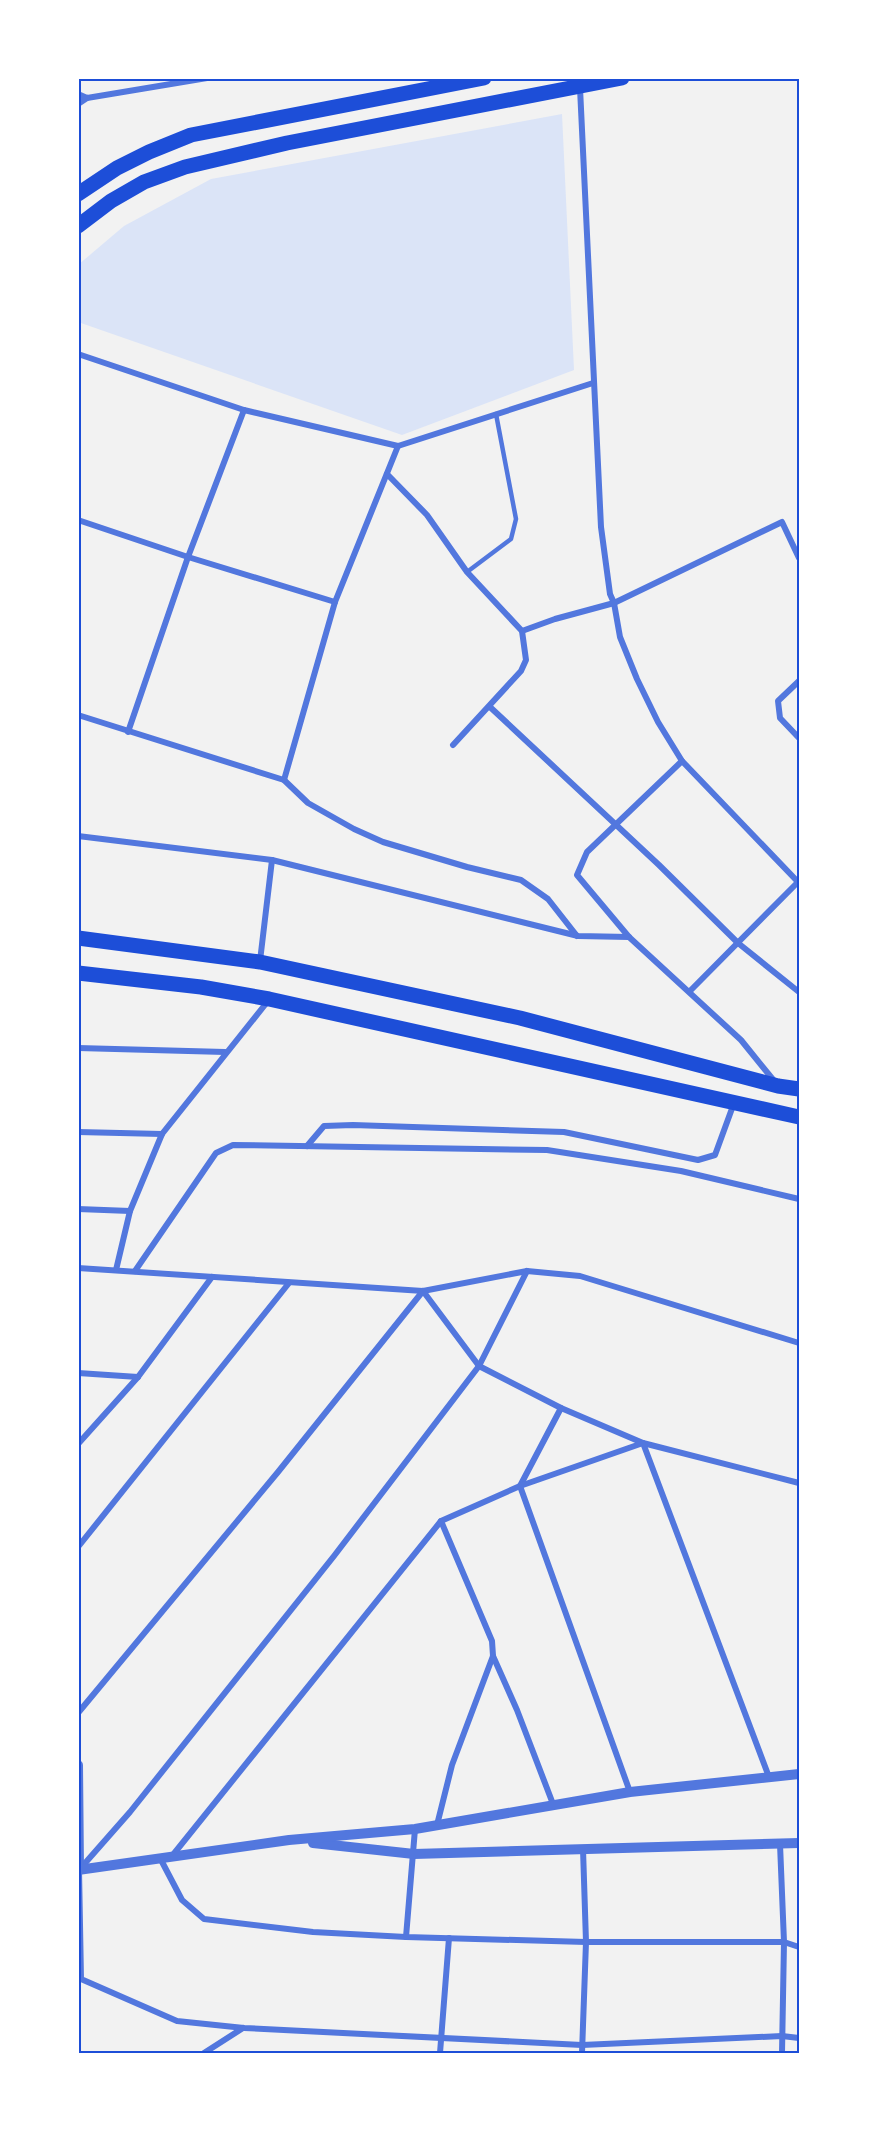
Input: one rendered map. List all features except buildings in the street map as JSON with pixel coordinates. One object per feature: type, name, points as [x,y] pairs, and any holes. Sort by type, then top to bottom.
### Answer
[{"type":"main road","points":[[78,194],[117,168],[191,135],[484,78]]},
{"type":"main road","points":[[78,225],[111,201],[144,182],[185,167],[287,143],[622,78]]},
{"type":"main road","points":[[78,938],[260,962],[520,1018],[778,1086],[799,1089]]},
{"type":"main road","points":[[78,973],[201,987],[269,999],[799,1117]]},
{"type":"street","points":[[78,104],[87,98],[207,78]]},
{"type":"street","points":[[579,88],[601,527],[610,594],[614,603],[620,637],[658,722],[682,761],[798,882],[690,991]]},
{"type":"street","points":[[78,94],[87,98]]},
{"type":"street","points":[[78,355],[244,410],[398,446],[592,383]]},
{"type":"street","points":[[128,732],[188,557],[244,410]]},
{"type":"street","points":[[284,780],[335,602],[398,446]]},
{"type":"street","points":[[387,474],[427,515],[467,572],[522,631],[526,660],[521,671],[453,746]]},
{"type":"street","points":[[78,520],[188,557],[335,602]]},
{"type":"street","points":[[522,631],[555,619],[614,603],[782,522],[799,558]]},
{"type":"street","points":[[799,681],[778,701],[780,718],[799,738]]},
{"type":"street","points":[[490,706],[738,943],[799,992]]},
{"type":"street","points":[[78,715],[284,780],[309,803],[354,829],[383,842],[467,867],[521,880],[548,899],[578,936]]},
{"type":"street","points":[[682,761],[587,852],[577,875],[630,937],[741,1040],[778,1086]]},
{"type":"street","points":[[78,836],[272,860],[578,936],[630,937]]},
{"type":"street","points":[[260,962],[272,860]]},
{"type":"street","points":[[116,1270],[130,1211],[162,1134],[269,999]]},
{"type":"street","points":[[78,1048],[225,1053]]},
{"type":"street","points":[[307,1146],[324,1126],[564,1132],[698,1160],[715,1155],[734,1103]]},
{"type":"street","points":[[78,1132],[162,1134]]},
{"type":"street","points":[[135,1271],[216,1153],[233,1145],[547,1150],[681,1172],[799,1199]]},
{"type":"street","points":[[78,1209],[130,1211]]},
{"type":"street","points":[[78,1268],[423,1291],[527,1271],[579,1276],[799,1343]]},
{"type":"street","points":[[78,1870],[138,1803],[334,1556],[479,1366],[527,1271]]},
{"type":"street","points":[[78,1444],[138,1377],[212,1277]]},
{"type":"street","points":[[78,1547],[289,1283]]},
{"type":"street","points":[[423,1291],[479,1366],[561,1408],[643,1443],[799,1483]]},
{"type":"street","points":[[78,1713],[278,1472],[423,1291]]},
{"type":"street","points":[[78,1373],[138,1377]]},
{"type":"street","points":[[561,1408],[520,1486],[630,1792]]},
{"type":"street","points":[[172,1856],[441,1521],[520,1486],[643,1443]]},
{"type":"street","points":[[643,1443],[768,1777]]},
{"type":"street","points":[[441,1521],[492,1641],[493,1656],[554,1804]]},
{"type":"street","points":[[437,1825],[452,1765],[493,1656]]},
{"type":"street","points":[[78,1765],[80,1979],[177,2021],[244,2028],[582,2045],[799,2037]]},
{"type":"street","points":[[78,1870],[289,1840],[415,1829],[630,1792],[799,1774]]},
{"type":"street","points":[[406,1937],[415,1829]]},
{"type":"street","points":[[289,1840],[414,1854],[799,1844]]},
{"type":"street","points":[[780,1844],[784,1942],[782,2053]]},
{"type":"street","points":[[582,2053],[586,1942],[583,1849]]},
{"type":"street","points":[[160,1858],[182,1900],[204,1919],[313,1932],[406,1937],[586,1942],[784,1942],[799,1947]]},
{"type":"street","points":[[440,2053],[449,1938]]},
{"type":"street","points":[[204,2053],[244,2028]]},
{"type":"lane","points":[[467,572],[511,539],[516,519],[496,414]]},
{"type":"shaded area","points":[[562,114],[574,370],[402,435],[78,322],[78,265],[124,226],[211,179]]}]
